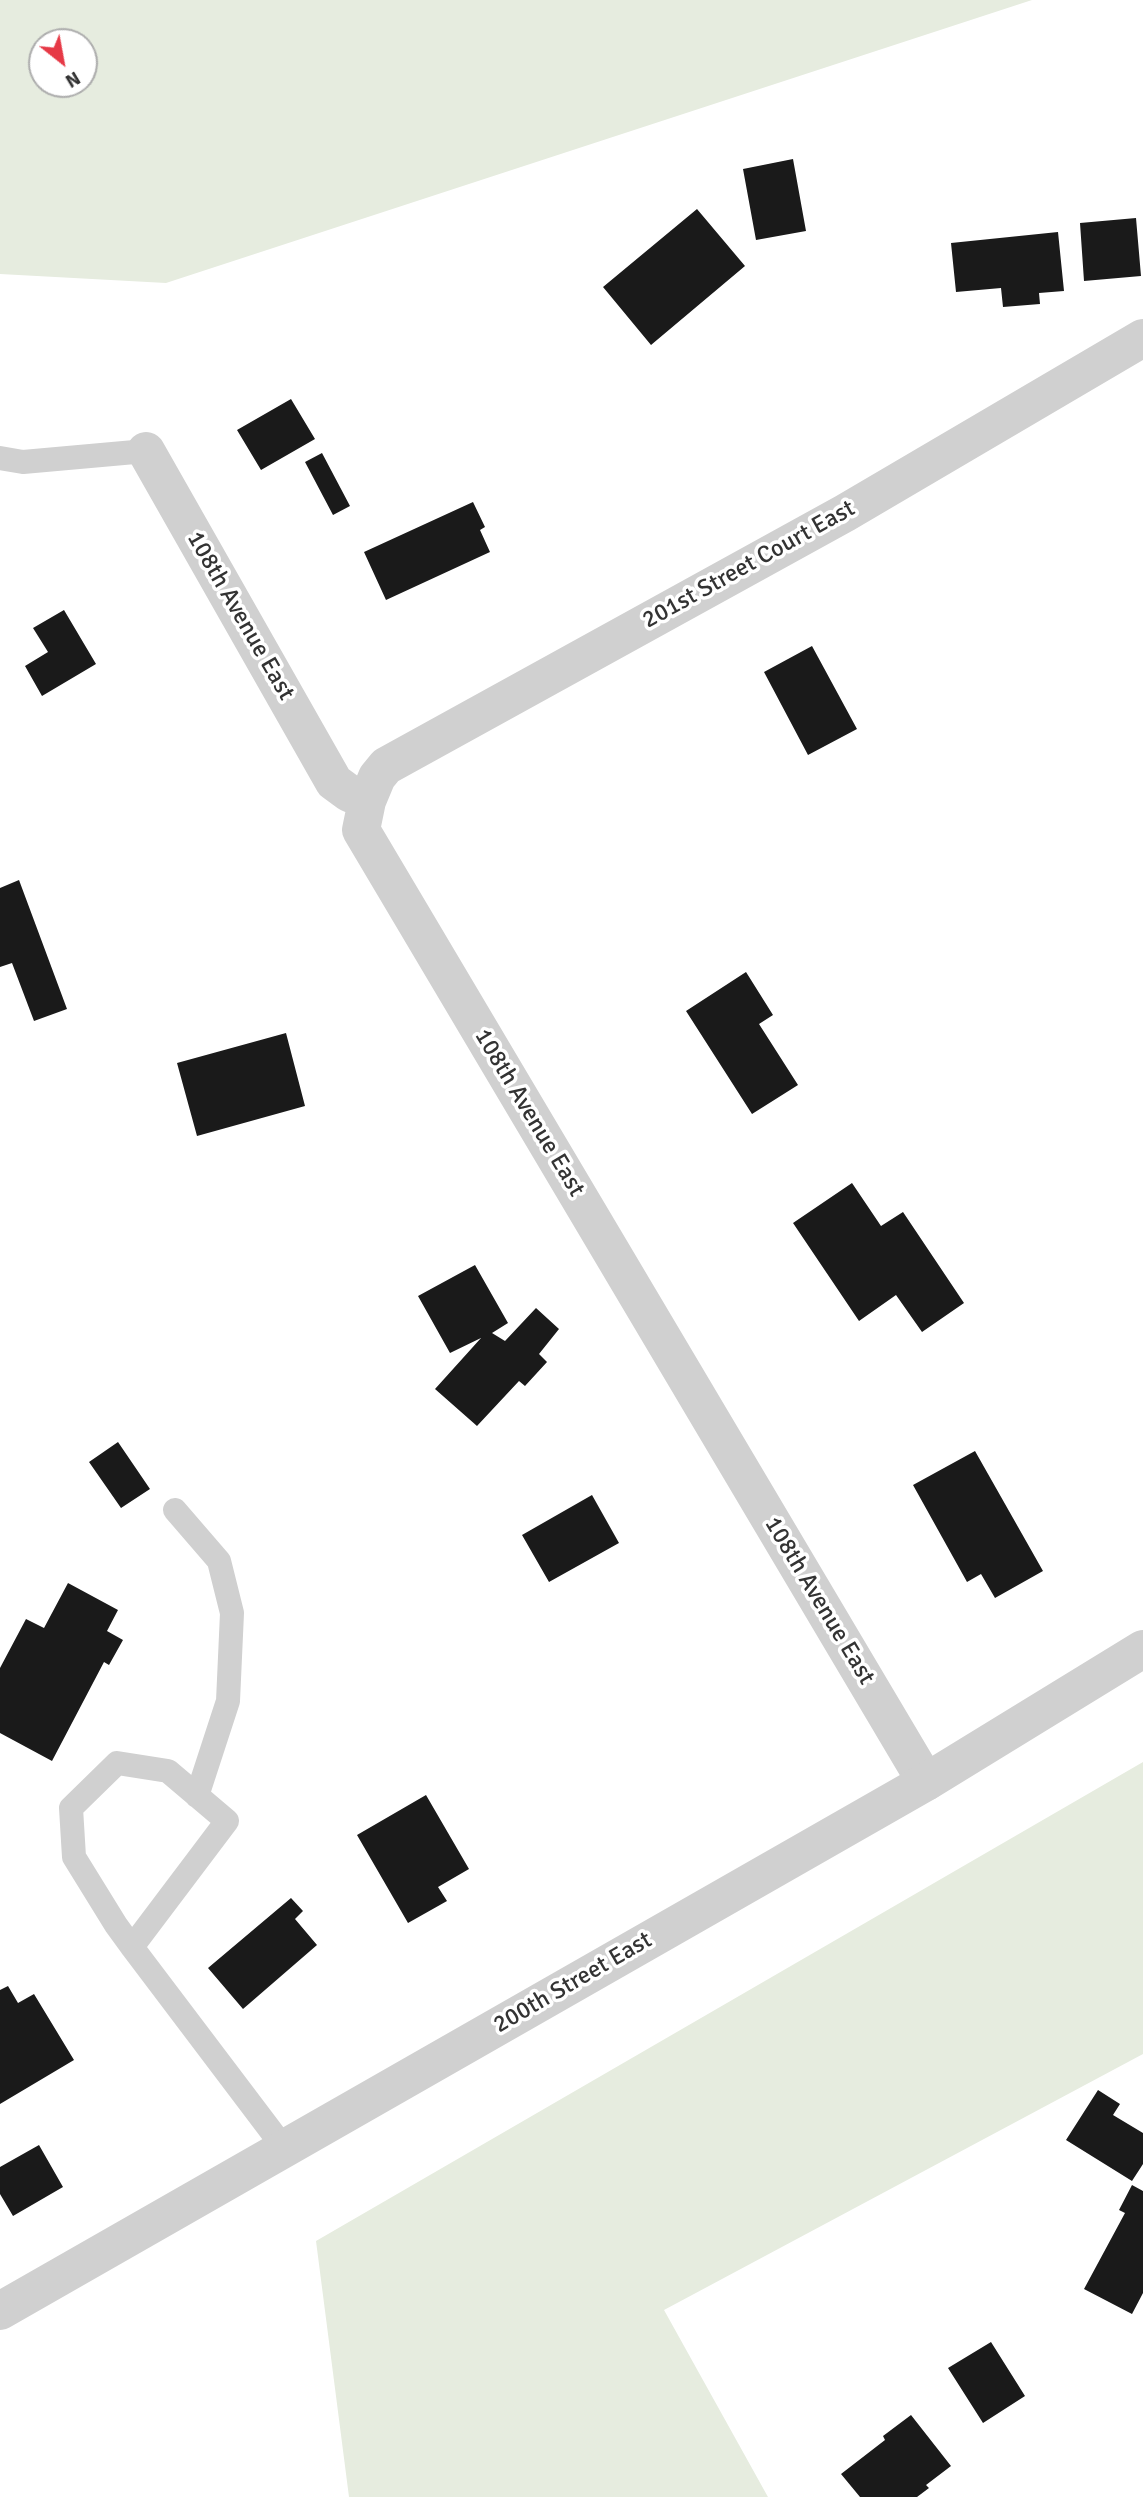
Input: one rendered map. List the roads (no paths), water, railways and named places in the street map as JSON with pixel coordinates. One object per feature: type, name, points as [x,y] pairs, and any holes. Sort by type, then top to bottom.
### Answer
[{"type":"street","name":"201st Street Court East","points":[[367,801],[377,777],[386,766],[845,513],[1143,338]]},
{"type":"street","name":"108th Avenue East","points":[[146,451],[334,782],[367,801],[361,830],[926,1782]]},
{"type":"street","name":"200th Street East","points":[[0,2311],[926,1782],[1143,1649]]},
{"type":"lane","points":[[0,457],[23,462],[146,451]]},
{"type":"lane","points":[[175,1510],[219,1561],[232,1613],[228,1701],[197,1796]]},
{"type":"lane","points":[[132,1947],[227,1821],[168,1771],[117,1763],[71,1808],[74,1857],[132,1947],[284,2148]]}]
